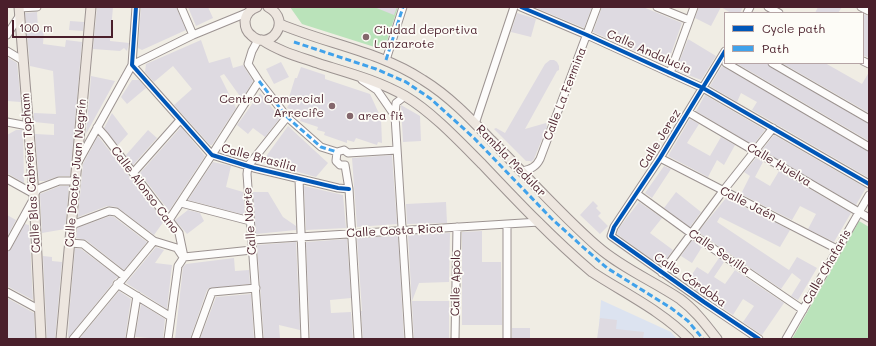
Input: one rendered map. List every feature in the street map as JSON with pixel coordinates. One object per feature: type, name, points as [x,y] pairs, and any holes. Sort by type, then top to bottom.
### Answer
[{"type":"main road","name":"Calle Doctor Juan Negrín","points":[[61,339],[91,7]]},
{"type":"main road","points":[[257,7],[249,9],[245,20],[247,31],[254,38],[260,40],[267,40],[277,33],[280,24],[279,18],[272,8]]},
{"type":"main road","name":"Calle Blas Cabrera Topham","points":[[19,10],[34,196],[41,339]]},
{"type":"main road","name":"Rambla Medular","points":[[280,24],[298,32],[360,50],[386,60],[422,79],[444,95],[475,124],[598,247],[636,273],[680,300],[695,313],[717,339]]},
{"type":"main road","name":"Rambla Medular","points":[[260,40],[289,54],[378,83],[405,96],[438,122],[592,272],[662,316],[689,339]]},
{"type":"street","points":[[7,35],[19,10],[37,7]]},
{"type":"street","points":[[77,164],[132,65],[136,7]]},
{"type":"street","points":[[181,7],[193,35]]},
{"type":"street","points":[[386,60],[403,7]]},
{"type":"street","points":[[475,124],[514,7]]},
{"type":"street","name":"Calle Andalucia","points":[[520,7],[587,35],[703,88],[869,184]]},
{"type":"street","name":"Calle La Fermina","points":[[522,171],[534,168],[540,159],[597,7]]},
{"type":"street","points":[[657,7],[689,20]]},
{"type":"street","points":[[670,73],[694,7]]},
{"type":"street","points":[[768,7],[777,12]]},
{"type":"street","points":[[861,7],[869,11]]},
{"type":"street","points":[[132,65],[249,9]]},
{"type":"street","points":[[260,40],[252,51],[248,64],[259,81],[287,117],[321,148],[337,152],[344,150],[348,153],[397,150]]},
{"type":"street","points":[[7,51],[22,60]]},
{"type":"street","name":"Calle Jerez","points":[[611,236],[614,227],[637,194],[703,88],[724,62]]},
{"type":"street","points":[[727,64],[869,147]]},
{"type":"street","points":[[774,64],[869,119]]},
{"type":"street","name":"Calle Brasilia","points":[[132,65],[212,155],[299,179],[349,189]]},
{"type":"street","points":[[357,76],[376,90],[395,116]]},
{"type":"street","points":[[169,220],[259,81]]},
{"type":"street","points":[[405,96],[396,103],[395,116],[409,339]]},
{"type":"street","name":"Calle Huelva","points":[[688,112],[869,218]]},
{"type":"street","points":[[248,166],[287,117]]},
{"type":"street","points":[[132,173],[180,120]]},
{"type":"street","points":[[7,122],[28,126]]},
{"type":"street","name":"Calle Alonso Cano","points":[[97,127],[179,233],[184,257]]},
{"type":"street","points":[[662,273],[723,191],[773,128]]},
{"type":"street","points":[[337,152],[336,161],[340,165],[345,165]]},
{"type":"street","points":[[348,153],[348,159],[345,165],[349,189],[358,339]]},
{"type":"street","name":"Calle Jaén","points":[[660,158],[837,249]]},
{"type":"street","name":"Calle Norte","points":[[248,166],[247,174],[259,339]]},
{"type":"street","points":[[7,179],[34,196]]},
{"type":"street","points":[[299,179],[305,339]]},
{"type":"street","points":[[7,247],[38,189],[59,181],[76,182]]},
{"type":"street","name":"Calle Sevilla","points":[[637,194],[692,234],[803,310]]},
{"type":"street","name":"Calle Chafaris","points":[[786,339],[869,195]]},
{"type":"street","points":[[181,203],[250,221]]},
{"type":"street","points":[[72,225],[110,211],[116,212],[154,241],[177,248],[184,257]]},
{"type":"street","name":"Calle Costa Rica","points":[[252,240],[539,222]]},
{"type":"street","points":[[507,224],[507,339]]},
{"type":"street","name":"Calle Apolo","points":[[455,339],[457,227]]},
{"type":"street","name":"Calle Córdoba","points":[[611,236],[662,273],[759,339]]},
{"type":"street","points":[[73,339],[154,241]]},
{"type":"street","points":[[70,243],[83,244],[124,276]]},
{"type":"street","points":[[184,257],[252,250]]},
{"type":"street","points":[[168,339],[178,266],[184,257]]},
{"type":"street","points":[[117,284],[171,317]]},
{"type":"street","points":[[195,339],[212,292],[256,288]]},
{"type":"street","points":[[7,292],[40,310]]},
{"type":"street","points":[[130,339],[137,296]]},
{"type":"shaded area","points":[[601,300],[671,332],[677,339],[598,339]]},
{"type":"green space","name":"Ciudad deportiva Lanzarote","points":[[290,7],[398,7],[384,50],[302,24]]},
{"type":"green space","points":[[859,221],[869,227],[869,339],[792,339]]},
{"type":"building","points":[[97,7],[113,7],[110,41],[129,43],[127,51],[124,48],[120,51],[93,49]]},
{"type":"building","points":[[141,7],[176,7],[186,30],[142,50],[138,48]]},
{"type":"building","points":[[188,7],[208,7],[213,18],[196,26]]},
{"type":"building","points":[[374,7],[397,7],[394,15]]},
{"type":"building","points":[[534,7],[592,7],[584,28]]},
{"type":"building","points":[[602,7],[643,7],[682,23],[667,65],[593,32]]},
{"type":"building","points":[[699,7],[721,7],[711,26],[695,18]]},
{"type":"building","points":[[721,7],[743,7],[740,12],[729,12]]},
{"type":"building","points":[[818,7],[842,7],[839,12],[816,12]]},
{"type":"building","points":[[37,12],[38,30],[44,31],[43,44],[65,47],[66,40],[82,42],[70,176],[59,176],[45,181],[39,181],[35,134],[54,135],[54,124],[34,122],[34,113],[56,114],[53,71],[30,66],[25,13]]},
{"type":"building","points":[[517,13],[536,19],[531,37],[511,32]]},
{"type":"building","points":[[864,14],[869,16],[869,58],[864,56]]},
{"type":"building","points":[[70,21],[84,22],[83,31],[69,30]]},
{"type":"building","points":[[688,39],[716,56],[701,80],[676,70]]},
{"type":"building","points":[[201,40],[209,63],[230,57],[233,68],[243,65],[253,81],[242,99],[224,74],[220,76],[236,108],[212,145],[210,145],[174,105],[192,89],[173,66],[154,82],[145,72],[146,64]]},
{"type":"building","points":[[7,57],[17,63],[21,102],[7,101]]},
{"type":"building","points":[[550,60],[557,62],[559,70],[557,71],[525,129],[546,123],[547,127],[534,159],[531,162],[526,161],[494,129],[496,128],[505,133],[545,64]]},
{"type":"building","points":[[281,62],[289,77],[274,84],[266,69]]},
{"type":"building","points":[[738,64],[768,64],[770,67],[869,124],[869,141]]},
{"type":"building","points":[[784,64],[827,64],[862,84],[869,72],[869,113]]},
{"type":"building","points":[[722,66],[869,152],[869,178],[752,110],[757,102],[741,93],[737,102],[710,86]]},
{"type":"building","name":"Centro Comercial Arrecife","points":[[301,67],[325,75],[325,79],[370,94],[381,118],[382,143],[378,142],[377,145],[356,138],[354,142],[347,140],[347,143],[324,135],[325,132],[317,130],[318,127],[300,121],[303,113],[287,108],[289,104],[287,104],[295,78],[297,78]]},
{"type":"building","points":[[91,76],[115,81],[86,134],[90,89]]},
{"type":"building","points":[[132,80],[139,80],[146,88],[127,104],[121,97]]},
{"type":"building","points":[[260,93],[280,118],[265,137],[253,128],[248,134],[237,125]]},
{"type":"building","points":[[705,95],[765,130],[753,145],[696,111]]},
{"type":"building","points":[[401,105],[420,116],[421,141],[403,142]]},
{"type":"building","points":[[112,113],[128,134],[118,145],[104,128]]},
{"type":"building","points":[[690,119],[699,124],[687,143],[710,156],[721,137],[735,145],[724,165],[717,160],[708,177],[668,156]]},
{"type":"building","points":[[288,126],[328,163],[316,177],[262,162]]},
{"type":"building","points":[[181,127],[205,156],[169,211],[140,173]]},
{"type":"building","points":[[16,130],[23,130],[24,183],[7,173],[7,135]]},
{"type":"building","points":[[148,130],[157,138],[133,165],[126,155]]},
{"type":"building","points":[[774,135],[866,188],[856,205],[762,150]]},
{"type":"building","points":[[98,136],[164,221],[154,235],[117,207],[107,206],[78,217],[83,164]]},
{"type":"building","points":[[392,155],[397,224],[357,227],[352,158]]},
{"type":"building","points":[[756,158],[763,162],[755,177],[770,186],[779,171],[851,213],[834,242],[808,229],[816,214],[800,206],[792,220],[741,194],[750,176],[744,172]]},
{"type":"building","points":[[213,162],[231,166],[226,187],[243,192],[245,215],[188,200]]},
{"type":"building","points":[[664,166],[671,169],[652,198],[645,193]]},
{"type":"building","points":[[60,186],[69,186],[65,229],[42,233],[40,194]]},
{"type":"building","points":[[304,186],[343,195],[346,228],[306,230]]},
{"type":"building","points":[[253,192],[268,192],[283,217],[296,226],[296,230],[256,234]]},
{"type":"building","points":[[676,192],[701,212],[690,227],[664,208]]},
{"type":"building","points":[[726,198],[790,230],[780,247],[720,217],[717,222],[789,270],[797,257],[817,268],[798,300],[791,296],[801,280],[792,273],[781,289],[698,232]]},
{"type":"building","points":[[593,201],[598,206],[596,208],[601,213],[598,216],[608,226],[600,234],[580,215]]},
{"type":"building","points":[[446,202],[447,223],[407,224],[406,204]]},
{"type":"building","points":[[639,202],[662,218],[650,233],[673,250],[661,266],[617,234],[619,228]]},
{"type":"building","points":[[188,210],[200,213],[204,221],[187,234],[175,220]]},
{"type":"building","points":[[7,215],[16,220],[7,237]]},
{"type":"building","points":[[110,216],[114,217],[147,242],[124,270],[86,240],[76,238],[77,228]]},
{"type":"building","points":[[25,224],[29,225],[33,300],[7,286],[7,252],[11,249]]},
{"type":"building","points":[[482,231],[482,262],[501,262],[502,325],[462,325],[462,232]]},
{"type":"building","points":[[450,233],[449,282],[419,283],[412,301],[449,301],[449,339],[414,339],[408,235]]},
{"type":"building","points":[[398,236],[404,339],[363,339],[357,238]]},
{"type":"building","points":[[347,239],[351,298],[330,300],[331,313],[351,312],[353,339],[310,339],[306,242]]},
{"type":"building","points":[[692,240],[702,247],[692,263],[681,256]]},
{"type":"building","points":[[296,242],[300,330],[279,325],[280,339],[264,339],[257,245]]},
{"type":"building","points":[[156,247],[164,250],[155,263],[172,265],[167,309],[126,283]]},
{"type":"building","points":[[75,248],[81,249],[118,277],[113,281],[68,337],[69,316]]},
{"type":"building","points":[[43,256],[52,257],[52,261],[62,262],[55,339],[47,339]]},
{"type":"building","points":[[234,258],[235,271],[249,270],[250,284],[209,288],[190,339],[175,339],[183,267],[186,264]]},
{"type":"building","points":[[719,258],[724,262],[714,277],[725,284],[735,270],[784,303],[762,335],[743,322],[754,306],[743,299],[733,315],[686,283],[697,267],[708,274]]},
{"type":"building","points":[[119,291],[131,299],[125,339],[79,339]]},
{"type":"building","points":[[251,294],[254,339],[200,339],[216,297]]},
{"type":"building","points":[[7,298],[34,313],[35,339],[7,339]]},
{"type":"building","points":[[141,304],[165,319],[163,339],[135,337]]},
{"type":"building","points":[[600,318],[617,320],[616,329],[644,332],[643,339],[597,339]]},
{"type":"building","points":[[512,328],[530,328],[530,339],[512,339]]},
{"type":"marked path","points":[[386,60],[403,7]]},
{"type":"marked path","points":[[294,42],[376,69],[406,82],[431,99],[474,138],[551,218],[584,248],[607,268],[671,308],[688,321],[703,339]]},
{"type":"marked path","points":[[259,81],[287,117],[321,147],[337,152]]},
{"type":"cycle path","points":[[136,7],[132,65],[212,155],[254,168],[338,188],[349,189]]},
{"type":"cycle path","points":[[521,7],[587,35],[703,88],[869,184]]},
{"type":"cycle path","points":[[724,53],[660,158],[614,227],[611,236],[759,339]]},
{"type":"place","name":"Ciudad deportiva Lanzarote","points":[[366,37]]},
{"type":"place","name":"Centro Comercial Arrecife","points":[[332,106]]},
{"type":"place","name":"area fit","points":[[350,116]]}]
